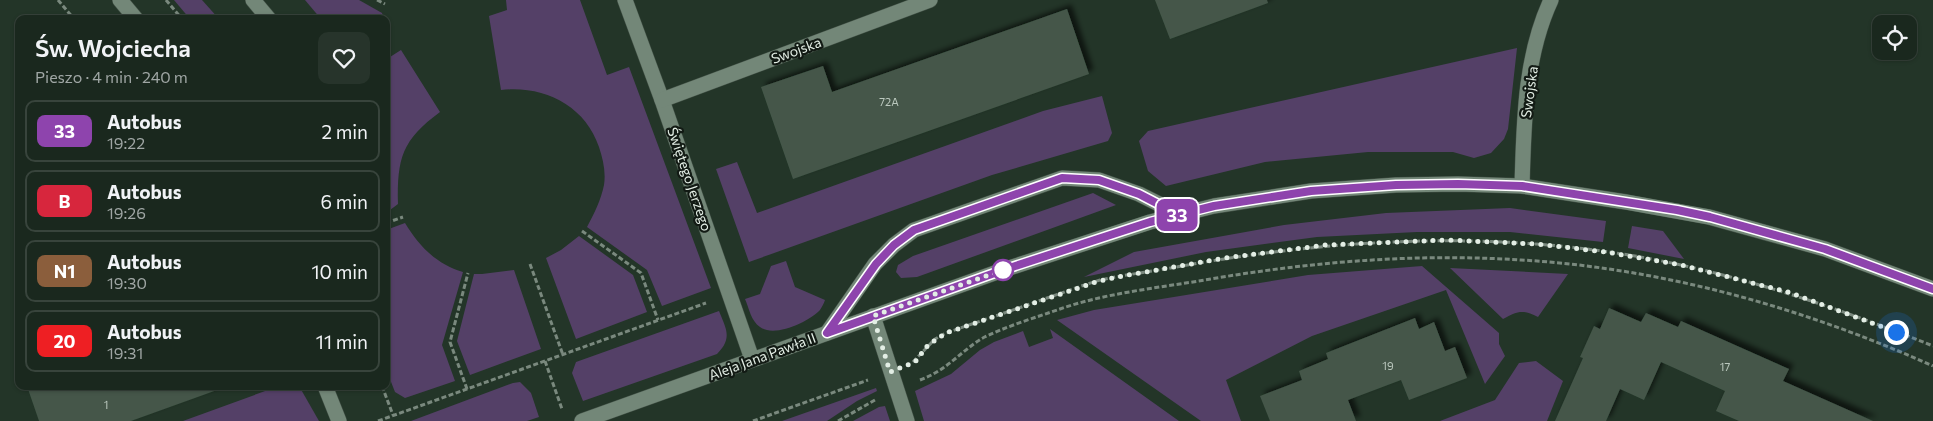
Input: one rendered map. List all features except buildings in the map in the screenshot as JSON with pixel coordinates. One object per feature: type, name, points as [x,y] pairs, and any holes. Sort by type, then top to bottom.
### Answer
[{"type":"street","points":[[120,0],[133,15]]},
{"type":"street","points":[[253,0],[266,15]]},
{"type":"street","name":"Świętego Jerzego","points":[[625,0],[662,100],[752,359]]},
{"type":"street","name":"Swojska","points":[[662,100],[930,0]]},
{"type":"street","name":"Swojska","points":[[1522,186],[1525,106],[1536,41],[1551,0]]},
{"type":"street","points":[[827,333],[876,264],[894,245],[914,230],[1062,178],[1099,180],[1139,194],[1179,214]]},
{"type":"street","name":"Aleja Jana Pawła II","points":[[582,421],[1003,270],[1150,222],[1214,206],[1311,191],[1396,185],[1522,186],[1626,202],[1710,217],[1825,249],[1933,289]]},
{"type":"street","points":[[873,316],[907,421]]},
{"type":"street","points":[[327,390],[339,421]]},
{"type":"path","points":[[58,0],[71,15]]},
{"type":"path","points":[[166,0],[179,15]]},
{"type":"path","points":[[377,0],[385,4]]},
{"type":"path","points":[[390,222],[403,217]]},
{"type":"path","points":[[582,231],[641,273],[658,320]]},
{"type":"path","points":[[753,421],[915,362],[928,345],[946,333],[1099,281],[1225,258],[1326,245],[1446,240],[1537,244],[1606,252],[1681,265],[1788,292],[1933,346]]},
{"type":"path","points":[[838,421],[857,409],[936,373],[982,339],[1058,310],[1088,301],[1229,276],[1303,266],[1426,259],[1520,260],[1624,272],[1674,282],[1798,314],[1901,352],[1933,366]]},
{"type":"path","points":[[530,264],[563,354]]},
{"type":"path","points":[[467,389],[450,342],[468,273]]},
{"type":"path","points":[[378,421],[730,294]]},
{"type":"path","points":[[545,361],[563,412]]},
{"type":"path","points":[[383,390],[393,416]]},
{"type":"shaded area","points":[[174,0],[202,0],[215,15],[187,15]]},
{"type":"shaded area","points":[[305,0],[359,0],[383,15],[318,15]]},
{"type":"shaded area","points":[[506,0],[580,0],[607,75],[629,67],[711,288],[662,306],[647,270],[587,227],[595,212],[604,185],[604,166],[599,147],[584,120],[573,109],[560,101],[532,91],[517,89],[501,90],[489,16],[507,10]]},
{"type":"shaded area","points":[[1517,48],[1508,129],[1504,139],[1491,153],[1474,158],[1453,152],[1368,152],[1265,162],[1166,186],[1148,171],[1139,141],[1148,131]]},
{"type":"shaded area","points":[[401,50],[440,112],[417,132],[404,151],[399,174],[398,204],[390,210],[390,57]]},
{"type":"shaded area","points":[[1102,96],[1112,133],[1108,141],[992,175],[749,262],[716,169],[737,162],[757,213],[1043,111]]},
{"type":"shaded area","points":[[1093,193],[1116,205],[917,277],[901,278],[896,272],[898,265],[913,256]]},
{"type":"shaded area","points":[[1510,208],[1606,221],[1603,242],[1510,232],[1417,232],[1317,237],[1206,252],[1084,277],[1134,252],[1284,225],[1386,213]]},
{"type":"shaded area","points":[[405,223],[422,247],[436,259],[453,269],[463,272],[442,345],[455,381],[405,398],[395,392],[390,379],[390,229]]},
{"type":"shaded area","points":[[1632,226],[1663,231],[1684,259],[1628,248]]},
{"type":"shaded area","points":[[579,236],[633,275],[647,312],[576,339],[546,258],[561,250]]},
{"type":"shaded area","points":[[786,261],[795,287],[825,300],[815,315],[800,324],[782,330],[766,330],[754,321],[745,299],[760,294],[771,266]]},
{"type":"shaded area","points":[[1422,266],[1499,333],[1499,344],[1505,356],[1485,384],[1446,290],[1312,336],[1226,380],[1241,421],[1201,421],[1057,320],[1094,310],[1308,275]]},
{"type":"shaded area","points":[[1450,268],[1568,274],[1538,317],[1520,312],[1503,319]]},
{"type":"shaded area","points":[[514,270],[541,349],[470,375],[457,341],[474,274]]},
{"type":"shaded area","points":[[719,311],[726,328],[727,338],[717,354],[583,401],[572,373],[576,362]]},
{"type":"shaded area","points":[[1050,329],[1179,421],[924,421],[915,391],[951,374],[980,350],[994,342],[1023,331],[1029,347],[1053,338]]},
{"type":"shaded area","points":[[1536,361],[1563,381],[1547,421],[1440,421],[1495,400],[1519,363]]},
{"type":"shaded area","points":[[520,382],[531,393],[539,417],[527,421],[411,421],[513,383]]},
{"type":"shaded area","points":[[876,388],[877,391],[857,401],[827,421],[782,421]]},
{"type":"shaded area","points":[[268,390],[301,390],[319,421],[183,421]]},
{"type":"shaded area","points":[[885,406],[890,421],[853,421],[879,407]]},
{"type":"bus line","name":"33","points":[[1166,208],[1139,194],[1099,180],[1062,178],[914,230],[894,245],[876,264],[827,333],[1003,270],[1150,222],[1214,206],[1311,191],[1396,185],[1522,186],[1677,210],[1710,217],[1825,249],[1878,267],[1933,289]]},
{"type":"route","points":[[1003,270],[873,316],[890,372],[915,362],[928,345],[946,333],[1099,281],[1225,258],[1292,249],[1326,245],[1446,240],[1537,244],[1606,252],[1681,265],[1788,292],[1896,332]]}]
